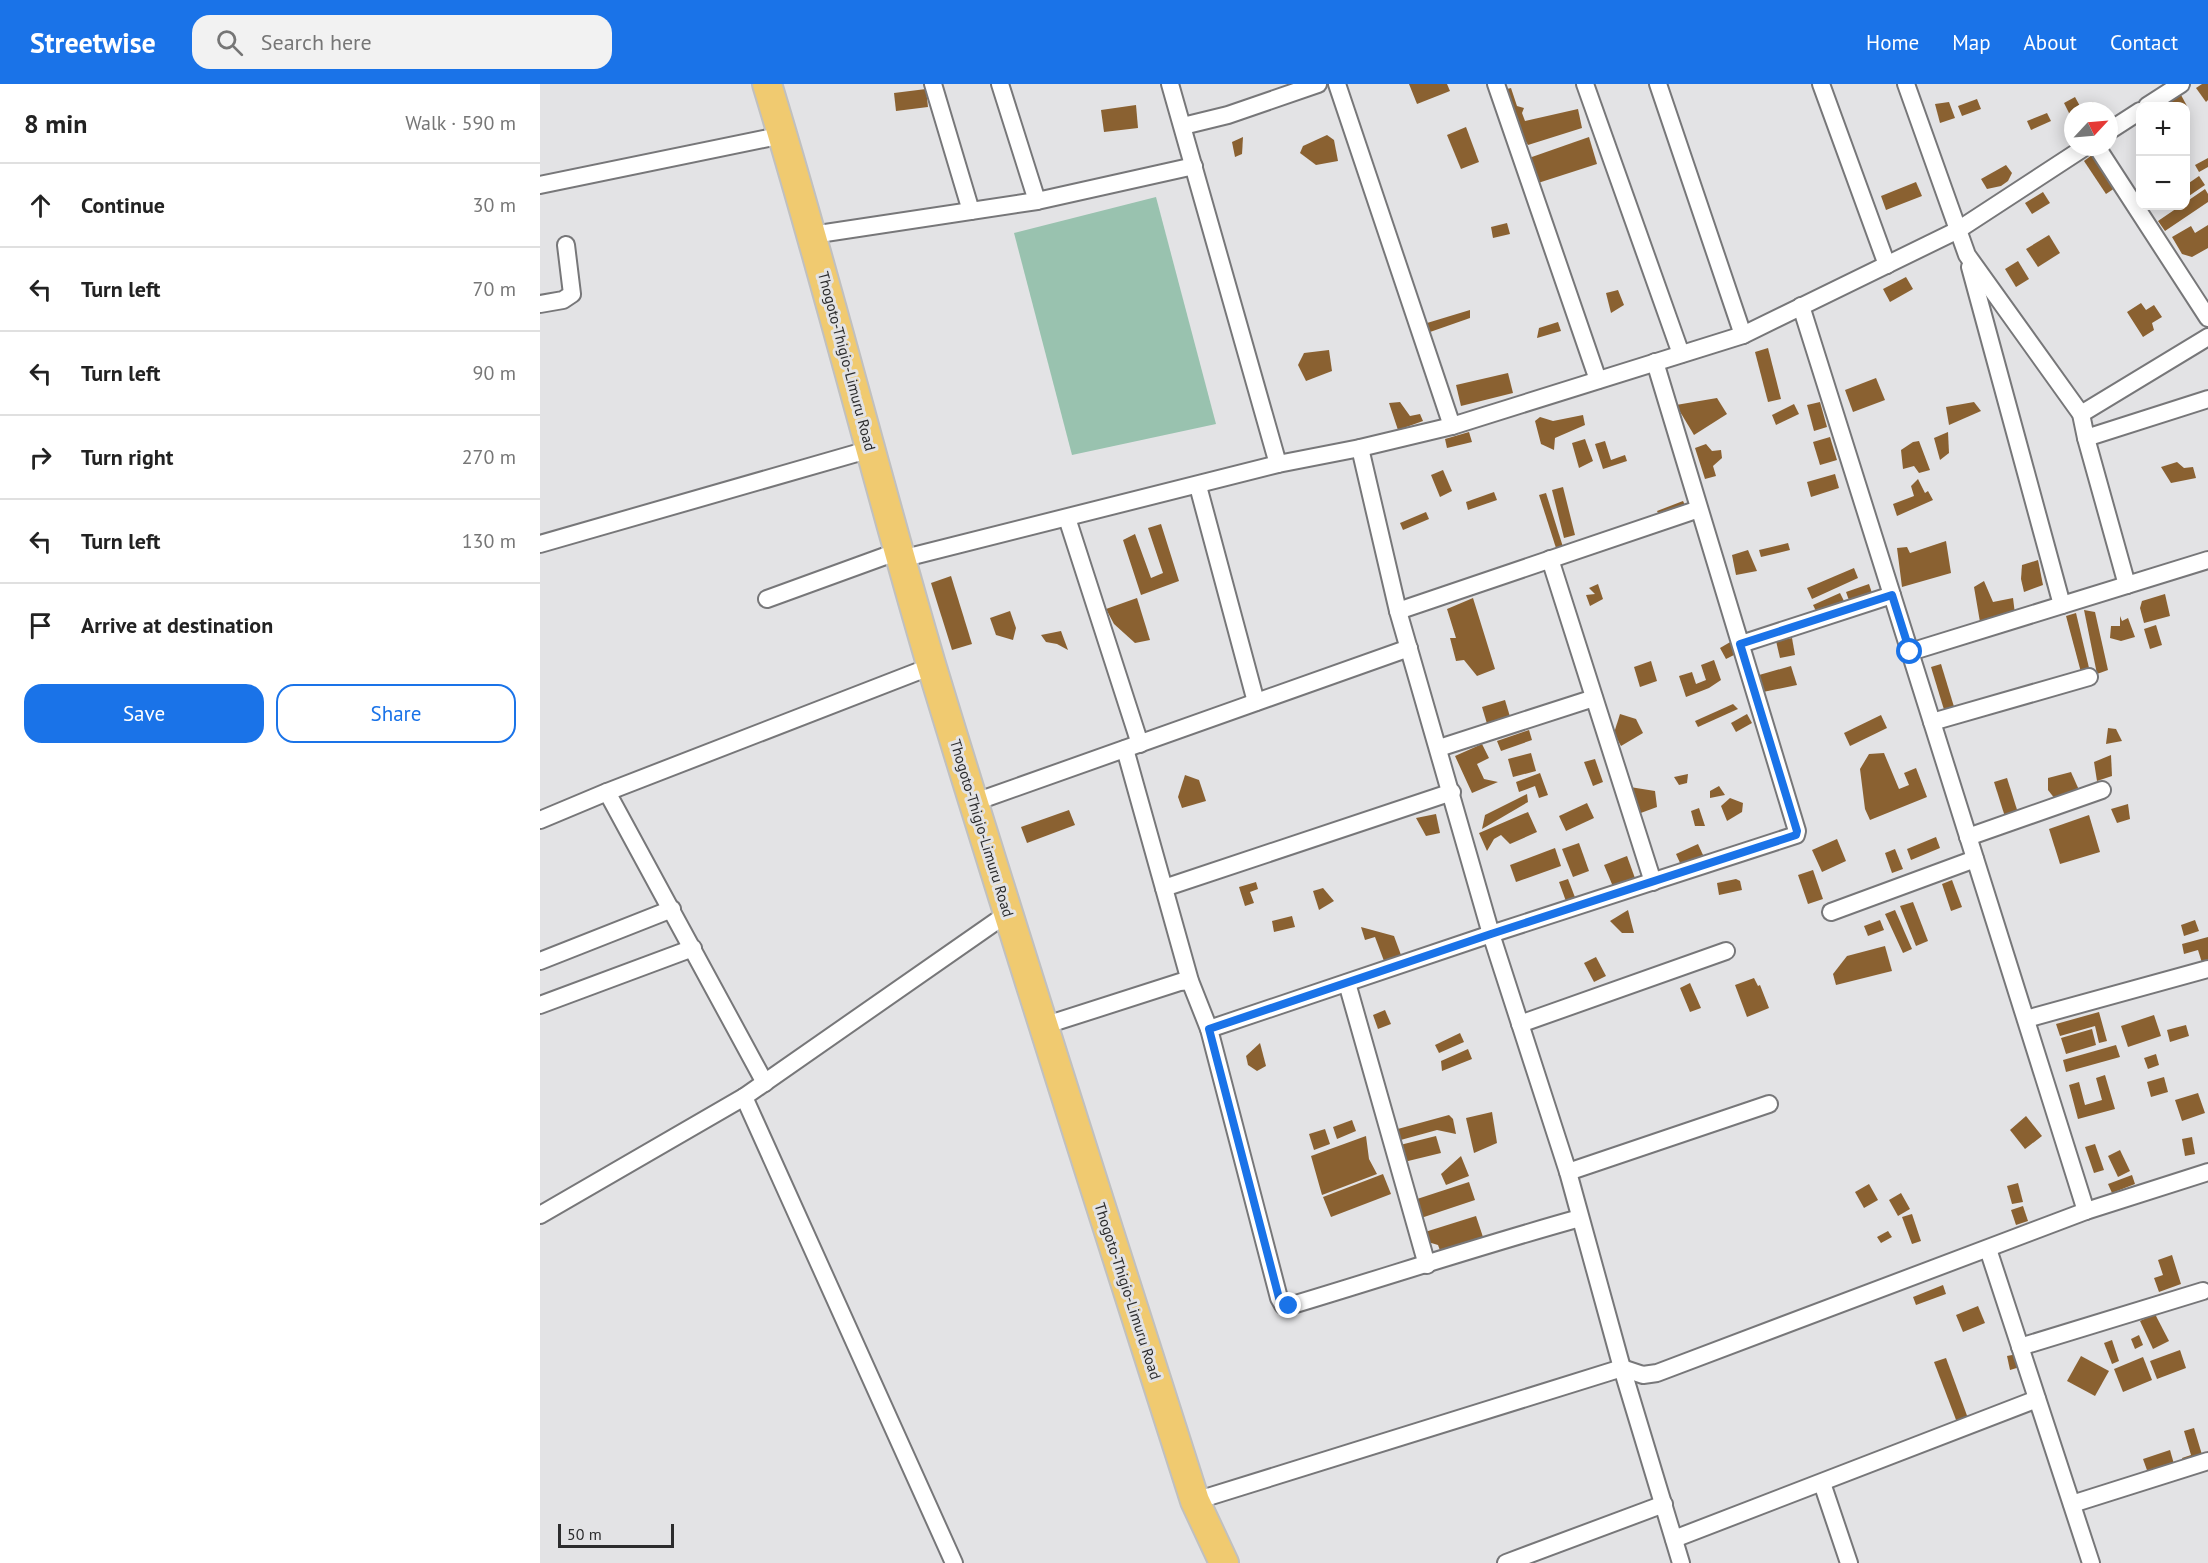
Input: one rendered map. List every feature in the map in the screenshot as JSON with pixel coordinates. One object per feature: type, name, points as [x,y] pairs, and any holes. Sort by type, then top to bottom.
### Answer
[{"type":"highway","name":"Thogoto-Thigio-Limuru Road","points":[[767,84],[812,235],[932,666],[1043,1026],[1195,1501],[1224,1563]]},
{"type":"street","points":[[933,84],[971,211]]},
{"type":"street","points":[[1000,84],[1037,201]]},
{"type":"street","points":[[1170,84],[1278,464]]},
{"type":"street","points":[[1183,126],[1228,115],[1318,84]]},
{"type":"street","points":[[1337,84],[1452,426]]},
{"type":"street","points":[[1496,84],[1598,380]]},
{"type":"street","points":[[1585,84],[1681,354]]},
{"type":"street","points":[[1658,84],[1743,334]]},
{"type":"street","points":[[1821,84],[1887,265]]},
{"type":"street","points":[[1906,84],[1967,255],[2061,605]]},
{"type":"street","points":[[2153,102],[2175,86]]},
{"type":"street","points":[[2118,125],[2136,114]]},
{"type":"street","points":[[540,185],[783,135]]},
{"type":"street","points":[[767,599],[900,555],[1066,518],[1278,464],[1360,448],[1452,426],[1743,334],[1958,230],[2071,156]]},
{"type":"street","points":[[2103,156],[2208,318]]},
{"type":"street","points":[[812,235],[1037,201],[1194,166]]},
{"type":"street","points":[[540,304],[563,300],[572,294],[567,244]]},
{"type":"street","points":[[1967,255],[2081,414],[2127,585]]},
{"type":"street","points":[[1801,306],[2086,1211]]},
{"type":"street","points":[[2081,414],[2208,337]]},
{"type":"street","points":[[1209,1029],[1796,835],[1797,831],[1655,362]]},
{"type":"street","points":[[2086,438],[2208,399]]},
{"type":"street","points":[[1360,448],[1398,611],[1452,792],[1491,934],[1568,1172],[1622,1368],[1682,1563]]},
{"type":"street","points":[[540,544],[871,449]]},
{"type":"street","points":[[1198,486],[1256,702]]},
{"type":"street","points":[[1398,611],[1700,509]]},
{"type":"street","points":[[1066,518],[1132,747],[1164,888],[1190,981],[1209,1029],[1276,1287],[1283,1305],[1289,1306],[1580,1218]]},
{"type":"street","points":[[1550,559],[1653,882]]},
{"type":"street","points":[[1910,652],[2208,560]]},
{"type":"street","points":[[1740,644],[1892,595]]},
{"type":"street","points":[[975,802],[1409,648]]},
{"type":"street","points":[[540,820],[932,666]]},
{"type":"street","points":[[1932,722],[2089,677]]},
{"type":"street","points":[[1439,748],[1594,698]]},
{"type":"street","points":[[1968,837],[2102,790]]},
{"type":"street","points":[[607,792],[765,1083]]},
{"type":"street","points":[[1164,888],[1452,792]]},
{"type":"street","points":[[1831,912],[1975,859]]},
{"type":"street","points":[[540,961],[672,909]]},
{"type":"street","points":[[540,1215],[744,1097],[1008,911]]},
{"type":"street","points":[[540,1005],[693,948]]},
{"type":"street","points":[[1520,1024],[1726,951]]},
{"type":"street","points":[[2026,1019],[2208,969]]},
{"type":"street","points":[[1043,1026],[1180,982],[1190,981]]},
{"type":"street","points":[[1347,983],[1427,1265]]},
{"type":"street","points":[[744,1097],[954,1563]]},
{"type":"street","points":[[1568,1172],[1769,1104]]},
{"type":"street","points":[[1195,1501],[1622,1368],[1644,1375],[1657,1373],[2086,1211],[2208,1172]]},
{"type":"street","points":[[1988,1249],[2091,1563]]},
{"type":"street","points":[[2020,1347],[2204,1292]]},
{"type":"street","points":[[1674,1539],[2037,1399]]},
{"type":"street","points":[[2072,1504],[2208,1461]]},
{"type":"street","points":[[1822,1483],[1849,1563]]},
{"type":"street","points":[[1506,1563],[1664,1504]]},
{"type":"green space","points":[[1156,197],[1216,424],[1072,455],[1014,233]]},
{"type":"building","points":[[1409,84],[1447,84],[1450,91],[1417,104]]},
{"type":"building","points":[[2202,84],[2208,84],[2206,102],[2196,88]]},
{"type":"building","points":[[1511,88],[1517,106],[1524,108],[1522,113],[1525,121],[1578,109],[1582,128],[1528,145],[1518,129],[1507,89]]},
{"type":"building","points":[[926,89],[928,107],[896,111],[894,93]]},
{"type":"building","points":[[2181,95],[2185,102],[2169,102]]},
{"type":"building","points":[[2075,97],[2078,102],[2066,102]]},
{"type":"building","points":[[1977,99],[1981,109],[1962,116],[1958,106]]},
{"type":"building","points":[[1949,102],[1955,118],[1940,123],[1935,104]]},
{"type":"building","points":[[1136,105],[1138,128],[1104,132],[1101,110]]},
{"type":"building","points":[[2047,113],[2051,121],[2031,130],[2027,121]]},
{"type":"building","points":[[1466,127],[1479,162],[1461,169],[1447,135]]},
{"type":"building","points":[[1327,135],[1334,140],[1338,161],[1316,165],[1300,153],[1303,146]]},
{"type":"building","points":[[1243,137],[1242,154],[1235,157],[1232,142]]},
{"type":"building","points":[[1589,137],[1597,164],[1538,183],[1529,158]]},
{"type":"building","points":[[2093,156],[2115,188],[2106,194],[2084,161]]},
{"type":"building","points":[[2208,158],[2208,167],[2199,172],[2195,165]]},
{"type":"building","points":[[2006,165],[2012,173],[2008,181],[2001,186],[1987,189],[1981,179]]},
{"type":"building","points":[[2199,176],[2205,185],[2190,195],[2190,182]]},
{"type":"building","points":[[1916,182],[1922,196],[1886,210],[1881,196]]},
{"type":"building","points":[[2205,189],[2208,194],[2208,202],[2165,231],[2158,221],[2174,210],[2190,210],[2190,199]]},
{"type":"building","points":[[2043,192],[2050,203],[2032,214],[2025,203]]},
{"type":"building","points":[[1507,223],[1510,234],[1493,238],[1491,227]]},
{"type":"building","points":[[2208,225],[2208,248],[2192,257],[2182,254],[2172,237],[2191,226],[2195,233]]},
{"type":"building","points":[[2049,235],[2060,253],[2038,267],[2026,249]]},
{"type":"building","points":[[2018,261],[2029,279],[2016,287],[2005,269]]},
{"type":"building","points":[[1906,277],[1913,289],[1890,302],[1883,289]]},
{"type":"building","points":[[1618,290],[1624,305],[1611,313],[1606,293]]},
{"type":"building","points":[[2141,303],[2146,310],[2154,305],[2162,317],[2152,323],[2154,330],[2143,337],[2127,312]]},
{"type":"building","points":[[1470,310],[1470,318],[1430,332],[1427,323]]},
{"type":"building","points":[[1558,322],[1561,331],[1537,338],[1539,328]]},
{"type":"building","points":[[1768,348],[1781,399],[1768,402],[1755,352]]},
{"type":"building","points":[[1329,350],[1332,371],[1306,381],[1298,365],[1304,353]]},
{"type":"building","points":[[1508,373],[1513,393],[1461,406],[1456,385]]},
{"type":"building","points":[[1876,378],[1885,400],[1853,412],[1845,390]]},
{"type":"building","points":[[1717,398],[1727,414],[1694,435],[1676,405]]},
{"type":"building","points":[[1400,402],[1410,416],[1420,414],[1423,421],[1398,430],[1389,403]]},
{"type":"building","points":[[1820,402],[1827,427],[1814,431],[1807,405]]},
{"type":"building","points":[[1974,402],[1981,411],[1949,425],[1946,407]]},
{"type":"building","points":[[1794,404],[1799,414],[1776,425],[1772,415]]},
{"type":"building","points":[[1583,415],[1585,425],[1555,438],[1554,450],[1541,444],[1535,421],[1540,417],[1553,421]]},
{"type":"building","points":[[1469,432],[1472,442],[1447,448],[1445,439]]},
{"type":"building","points":[[1948,432],[1949,453],[1940,460],[1934,438]]},
{"type":"building","points":[[1830,437],[1837,460],[1820,465],[1813,442]]},
{"type":"building","points":[[1585,439],[1593,461],[1579,468],[1572,443]]},
{"type":"building","points":[[1605,441],[1611,460],[1625,455],[1627,461],[1603,469],[1595,444]]},
{"type":"building","points":[[1919,441],[1930,470],[1919,473],[1914,466],[1903,469],[1901,450]]},
{"type":"building","points":[[1706,444],[1712,451],[1721,450],[1722,458],[1713,466],[1716,476],[1705,479],[1695,448]]},
{"type":"building","points":[[2177,462],[2184,468],[2193,467],[2196,478],[2171,483],[2161,467]]},
{"type":"building","points":[[1443,470],[1452,491],[1440,497],[1431,475]]},
{"type":"building","points":[[1835,474],[1839,488],[1811,497],[1807,482]]},
{"type":"building","points":[[1918,479],[1925,493],[1928,491],[1933,500],[1897,516],[1893,504],[1914,496],[1911,486]]},
{"type":"building","points":[[1563,487],[1575,535],[1564,538],[1552,490]]},
{"type":"building","points":[[1494,492],[1497,500],[1468,510],[1466,502]]},
{"type":"building","points":[[1546,493],[1563,547],[1556,548],[1539,495]]},
{"type":"building","points":[[1683,501],[1686,507],[1660,517],[1657,511]]},
{"type":"building","points":[[1426,512],[1429,519],[1403,530],[1400,523]]},
{"type":"building","points":[[1161,524],[1179,581],[1141,595],[1123,540],[1135,534],[1151,578],[1163,573],[1148,528]]},
{"type":"building","points":[[1946,541],[1951,573],[1902,587],[1897,548],[1907,547],[1910,553]]},
{"type":"building","points":[[1788,543],[1790,550],[1761,557],[1759,550]]},
{"type":"building","points":[[1748,550],[1757,571],[1736,575],[1732,555]]},
{"type":"building","points":[[2038,560],[2043,585],[2024,592],[2021,579],[2022,565]]},
{"type":"building","points":[[1854,568],[1858,578],[1812,599],[1807,588]]},
{"type":"building","points":[[951,576],[972,644],[952,650],[931,583]]},
{"type":"building","points":[[1984,581],[1993,602],[2013,598],[2015,614],[1980,622],[1974,587]]},
{"type":"building","points":[[1598,584],[1603,599],[1590,606],[1586,595],[1595,594],[1589,588]]},
{"type":"building","points":[[1869,584],[1873,596],[1850,603],[1846,592]]},
{"type":"building","points":[[1840,593],[1845,603],[1818,615],[1813,605]]},
{"type":"building","points":[[2165,594],[2170,616],[2144,623],[2140,608],[2142,601]]},
{"type":"building","points":[[1137,598],[1150,640],[1135,643],[1114,624],[1106,609]]},
{"type":"building","points":[[1473,598],[1495,669],[1477,676],[1464,660],[1456,661],[1450,638],[1456,638],[1447,609]]},
{"type":"building","points":[[2084,610],[2095,612],[2108,670],[2097,674]]},
{"type":"building","points":[[1010,611],[1016,628],[1013,640],[996,635],[990,618]]},
{"type":"building","points":[[2076,613],[2090,672],[2082,676],[2066,616]]},
{"type":"building","points":[[2120,616],[2122,621],[2128,618],[2135,637],[2121,641],[2110,638],[2111,626],[2120,626]]},
{"type":"building","points":[[2156,625],[2162,645],[2150,649],[2144,629]]},
{"type":"building","points":[[1061,631],[1068,650],[1057,644],[1046,642],[1041,635]]},
{"type":"building","points":[[1792,638],[1795,655],[1780,658],[1776,641]]},
{"type":"building","points":[[1732,641],[1738,653],[1726,659],[1720,648]]},
{"type":"building","points":[[1714,660],[1721,680],[1709,688],[1686,697],[1679,676],[1692,672],[1696,684],[1706,680],[1701,665]]},
{"type":"building","points":[[1651,661],[1657,681],[1640,687],[1634,667]]},
{"type":"building","points":[[1941,664],[1955,710],[1945,713],[1931,667]]},
{"type":"building","points":[[1791,666],[1797,685],[1763,692],[1759,675]]},
{"type":"building","points":[[1505,700],[1511,720],[1488,727],[1482,707]]},
{"type":"building","points":[[1733,704],[1738,709],[1698,727],[1695,721]]},
{"type":"building","points":[[1620,714],[1636,719],[1643,733],[1621,746],[1614,733]]},
{"type":"building","points":[[1747,714],[1752,723],[1736,732],[1731,723]]},
{"type":"building","points":[[1881,715],[1887,728],[1850,746],[1844,733]]},
{"type":"building","points":[[2108,728],[2116,729],[2122,741],[2106,744]]},
{"type":"building","points":[[1529,730],[1532,740],[1501,751],[1497,741]]},
{"type":"building","points":[[1482,744],[1489,758],[1477,764],[1484,779],[1498,782],[1472,793],[1455,756]]},
{"type":"building","points":[[1531,753],[1536,771],[1513,777],[1508,759]]},
{"type":"building","points":[[1884,753],[1899,789],[1909,785],[1904,773],[1916,768],[1927,797],[1870,820],[1865,809],[1860,769],[1869,754]]},
{"type":"building","points":[[2111,755],[2112,776],[2097,781],[2094,762]]},
{"type":"building","points":[[1595,759],[1603,782],[1593,786],[1584,762]]},
{"type":"building","points":[[2071,772],[2079,790],[2055,799],[2048,790],[2048,778]]},
{"type":"building","points":[[1540,773],[1548,795],[1539,798],[1535,786],[1519,792],[1516,782]]},
{"type":"building","points":[[1688,774],[1687,783],[1679,785],[1674,777]]},
{"type":"building","points":[[1185,775],[1199,780],[1206,801],[1182,808],[1178,797]]},
{"type":"building","points":[[2007,778],[2019,816],[2006,820],[1994,782]]},
{"type":"building","points":[[1719,786],[1725,795],[1710,798],[1710,791]]},
{"type":"building","points":[[1630,787],[1655,791],[1657,807],[1638,814]]},
{"type":"building","points":[[1527,794],[1528,802],[1482,829],[1485,815]]},
{"type":"building","points":[[1730,798],[1743,803],[1742,812],[1727,821],[1721,806]]},
{"type":"building","points":[[1587,803],[1594,818],[1566,831],[1559,816]]},
{"type":"building","points":[[2128,804],[2130,819],[2117,823],[2111,809]]},
{"type":"building","points":[[1699,808],[1705,826],[1695,826],[1691,811]]},
{"type":"building","points":[[1069,810],[1075,825],[1027,843],[1021,827]]},
{"type":"building","points":[[1528,812],[1537,832],[1510,844],[1501,835],[1494,839],[1487,851],[1479,833]]},
{"type":"building","points":[[1436,814],[1440,833],[1426,836],[1416,818]]},
{"type":"building","points":[[2089,815],[2100,852],[2060,864],[2049,829]]},
{"type":"building","points":[[1936,837],[1940,848],[1911,860],[1907,849]]},
{"type":"building","points":[[1837,839],[1846,861],[1822,872],[1812,850]]},
{"type":"building","points":[[1579,843],[1589,871],[1573,877],[1562,849]]},
{"type":"building","points":[[1698,844],[1703,855],[1681,865],[1676,854]]},
{"type":"building","points":[[1555,848],[1561,866],[1516,882],[1510,865]]},
{"type":"building","points":[[1895,849],[1903,869],[1892,873],[1885,853]]},
{"type":"building","points":[[1627,856],[1636,881],[1614,889],[1604,865]]},
{"type":"building","points":[[1813,870],[1823,899],[1808,904],[1798,875]]},
{"type":"building","points":[[1568,879],[1576,900],[1567,904],[1559,882]]},
{"type":"building","points":[[1736,879],[1740,881],[1742,890],[1719,895],[1717,883]]},
{"type":"building","points":[[1952,880],[1962,907],[1951,911],[1942,884]]},
{"type":"building","points":[[1256,882],[1258,889],[1250,892],[1254,903],[1245,906],[1239,887]]},
{"type":"building","points":[[1323,888],[1334,901],[1319,910],[1313,891]]},
{"type":"building","points":[[1913,902],[1928,941],[1916,946],[1900,906]]},
{"type":"building","points":[[1628,910],[1634,933],[1622,933],[1610,921]]},
{"type":"building","points":[[1895,910],[1912,949],[1903,953],[1885,914]]},
{"type":"building","points":[[1292,916],[1295,927],[1274,932],[1272,921]]},
{"type":"building","points":[[1880,920],[1884,930],[1868,936],[1864,926]]},
{"type":"building","points":[[2195,920],[2199,931],[2184,936],[2181,925]]},
{"type":"building","points":[[1361,927],[1394,936],[1401,955],[1384,961],[1375,937],[1365,940]]},
{"type":"building","points":[[2208,937],[2208,965],[2203,966],[2198,950],[2184,954],[2182,944]]},
{"type":"building","points":[[1885,946],[1892,971],[1836,985],[1833,974],[1847,956]]},
{"type":"building","points":[[1596,957],[1606,976],[1594,982],[1584,963]]},
{"type":"building","points":[[1754,978],[1758,986],[1760,985],[1769,1008],[1747,1017],[1735,985]]},
{"type":"building","points":[[1690,983],[1701,1008],[1690,1012],[1680,988]]},
{"type":"building","points":[[1385,1010],[1391,1024],[1378,1029],[1373,1015]]},
{"type":"building","points":[[2099,1012],[2107,1041],[2099,1043],[2095,1026],[2060,1036],[2056,1024]]},
{"type":"building","points":[[2154,1015],[2161,1036],[2128,1047],[2121,1026]]},
{"type":"building","points":[[2186,1025],[2189,1036],[2170,1042],[2167,1030]]},
{"type":"building","points":[[2092,1029],[2096,1045],[2066,1054],[2061,1038]]},
{"type":"building","points":[[1460,1033],[1464,1042],[1439,1053],[1435,1045]]},
{"type":"building","points":[[1260,1043],[1266,1066],[1257,1071],[1248,1065],[1246,1056]]},
{"type":"building","points":[[2116,1045],[2120,1057],[2066,1072],[2063,1060]]},
{"type":"building","points":[[1468,1049],[1472,1059],[1442,1071],[1441,1061]]},
{"type":"building","points":[[2156,1054],[2159,1065],[2148,1069],[2144,1058]]},
{"type":"building","points":[[2105,1075],[2115,1109],[2078,1119],[2069,1085],[2079,1082],[2085,1105],[2102,1100],[2096,1078]]},
{"type":"building","points":[[2164,1077],[2168,1092],[2151,1097],[2147,1082]]},
{"type":"building","points":[[2198,1093],[2205,1113],[2182,1121],[2175,1100]]},
{"type":"building","points":[[1492,1112],[1497,1143],[1474,1153],[1466,1118]]},
{"type":"building","points":[[1449,1115],[1453,1119],[1456,1134],[1437,1130],[1397,1141],[1394,1130]]},
{"type":"building","points":[[2026,1116],[2042,1136],[2025,1149],[2010,1130]]},
{"type":"building","points":[[1352,1120],[1356,1131],[1337,1139],[1333,1127]]},
{"type":"building","points":[[1325,1129],[1330,1144],[1314,1150],[1309,1134]]},
{"type":"building","points":[[1366,1136],[1369,1159],[1377,1174],[1322,1195],[1311,1156]]},
{"type":"building","points":[[1436,1136],[1441,1153],[1404,1162],[1400,1145]]},
{"type":"building","points":[[2192,1137],[2195,1154],[2185,1156],[2182,1139]]},
{"type":"building","points":[[2095,1144],[2104,1170],[2094,1173],[2085,1147]]},
{"type":"building","points":[[2120,1150],[2130,1171],[2118,1177],[2108,1156]]},
{"type":"building","points":[[1461,1156],[1469,1176],[1446,1185],[1441,1174]]},
{"type":"building","points":[[1383,1174],[1391,1194],[1331,1217],[1323,1197]]},
{"type":"building","points":[[2132,1175],[2135,1184],[2112,1193],[2108,1184]]},
{"type":"building","points":[[1469,1182],[1475,1200],[1421,1218],[1414,1200]]},
{"type":"building","points":[[2018,1183],[2023,1202],[2012,1204],[2007,1186]]},
{"type":"building","points":[[1869,1184],[1878,1200],[1864,1208],[1855,1192]]},
{"type":"building","points":[[1901,1193],[1910,1209],[1898,1216],[1889,1200]]},
{"type":"building","points":[[2023,1206],[2028,1221],[2016,1225],[2011,1210]]},
{"type":"building","points":[[1912,1214],[1921,1241],[1912,1244],[1902,1217]]},
{"type":"building","points":[[1476,1216],[1485,1243],[1442,1256],[1438,1245],[1428,1242],[1425,1232]]},
{"type":"building","points":[[1888,1231],[1892,1237],[1881,1243],[1877,1237]]},
{"type":"building","points":[[2172,1255],[2181,1284],[2159,1292],[2154,1278],[2163,1275],[2158,1260]]},
{"type":"building","points":[[1943,1285],[1946,1294],[1916,1305],[1913,1297]]},
{"type":"building","points":[[1978,1306],[1985,1323],[1963,1332],[1956,1315]]},
{"type":"building","points":[[2155,1314],[2169,1341],[2153,1349],[2140,1321]]},
{"type":"building","points":[[2139,1335],[2143,1345],[2135,1349],[2131,1339]]},
{"type":"building","points":[[2112,1340],[2119,1361],[2112,1364],[2104,1343]]},
{"type":"building","points":[[2180,1350],[2186,1368],[2157,1379],[2150,1361]]},
{"type":"building","points":[[2017,1354],[2020,1367],[2010,1370],[2007,1356]]},
{"type":"building","points":[[2081,1356],[2109,1371],[2095,1396],[2067,1381]]},
{"type":"building","points":[[2143,1357],[2152,1380],[2123,1392],[2114,1369]]},
{"type":"building","points":[[1946,1358],[1969,1421],[1958,1425],[1934,1362]]},
{"type":"building","points":[[2194,1428],[2203,1458],[2184,1464],[2182,1458],[2191,1455],[2184,1431]]},
{"type":"building","points":[[2170,1450],[2174,1464],[2148,1473],[2143,1459]]},
{"type":"route","points":[[1289,1306],[1283,1305],[1279,1298],[1209,1029],[1602,897],[1796,835],[1797,831],[1740,644],[1892,595],[1910,652]]}]
